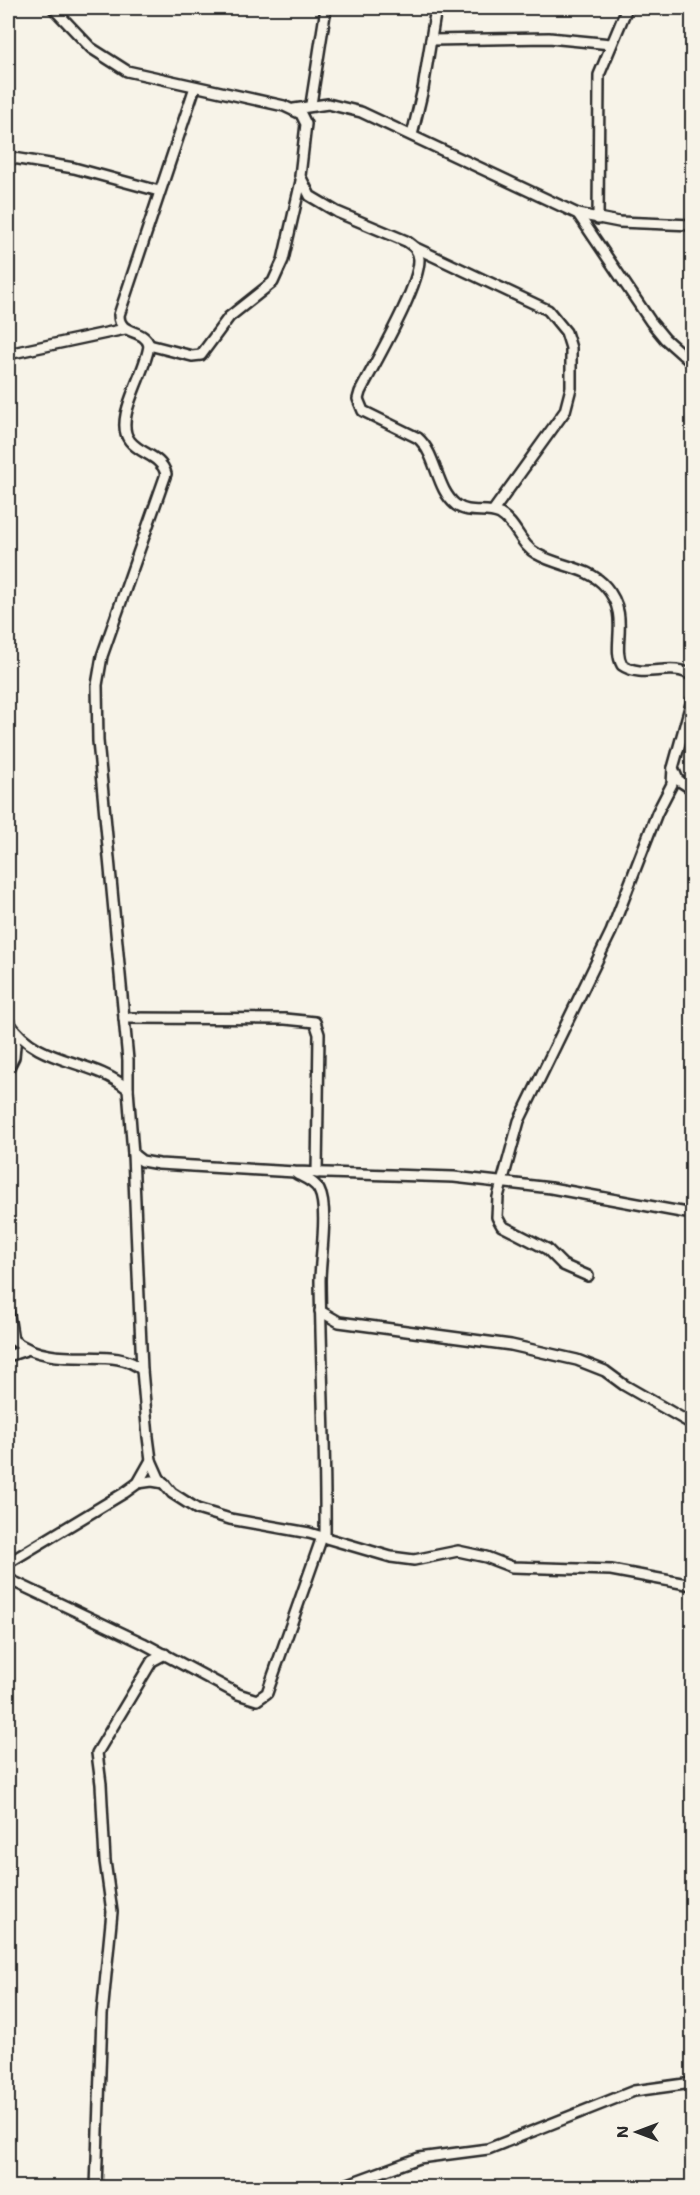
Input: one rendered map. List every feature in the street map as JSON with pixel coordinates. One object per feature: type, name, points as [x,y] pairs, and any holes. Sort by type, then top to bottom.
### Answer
[{"type":"street","points":[[53,8],[91,48],[113,65],[126,71],[294,109],[301,114],[306,124],[301,181],[283,260],[273,282],[229,317],[201,355],[192,356],[149,345]]},
{"type":"street","points":[[311,104],[326,8]]},
{"type":"street","points":[[412,135],[423,89],[436,8]]},
{"type":"street","points":[[598,219],[599,75],[627,8]]},
{"type":"street","points":[[431,40],[549,38],[611,44]]},
{"type":"street","points":[[195,87],[121,307],[119,321],[125,329],[147,339],[149,345],[125,418],[125,433],[132,444],[160,462],[166,474],[106,645],[97,685],[98,741],[124,1018],[133,1154],[142,1370],[151,1460],[172,1493],[197,1509],[230,1519],[309,1533],[391,1557],[414,1560],[458,1551],[472,1552],[512,1567],[611,1570],[693,1585]]},
{"type":"street","points":[[294,109],[311,104],[346,107],[412,135],[578,214],[598,219],[652,225],[693,225]]},
{"type":"street","points":[[8,152],[14,158],[74,168],[159,191]]},
{"type":"street","points":[[301,181],[319,204],[406,241],[416,248],[548,310],[566,332],[572,348],[571,388],[565,411],[493,512]]},
{"type":"street","points":[[578,214],[664,339],[693,363]]},
{"type":"street","points":[[416,248],[419,260],[414,278],[360,392],[359,406],[370,416],[418,438],[425,444],[447,493],[458,506],[466,511],[493,512],[514,526],[536,554],[579,569],[607,588],[620,615],[618,654],[622,665],[633,671],[683,671],[693,676]]},
{"type":"street","points":[[8,354],[125,329]]},
{"type":"street","points":[[588,1276],[563,1265],[548,1249],[498,1222],[501,1182],[519,1121],[611,932],[657,813],[672,784],[673,768],[693,700]]},
{"type":"street","points":[[673,768],[678,780],[693,789]]},
{"type":"street","points":[[124,1018],[294,1019],[315,1022],[319,1034],[317,1173]]},
{"type":"street","points":[[8,1021],[16,1035],[39,1051],[117,1080],[128,1089]]},
{"type":"street","points":[[8,1069],[14,1057],[16,1035]]},
{"type":"street","points":[[133,1154],[142,1161],[159,1164],[295,1173],[454,1177],[501,1182],[693,1214]]},
{"type":"street","points":[[8,1579],[165,1654],[238,1694],[249,1699],[262,1698],[324,1537],[326,1452],[320,1311],[323,1215],[319,1190],[313,1182],[295,1173]]},
{"type":"street","points":[[319,1190],[327,1173]]},
{"type":"street","points":[[8,1309],[14,1340],[26,1350],[70,1359],[128,1359],[142,1370]]},
{"type":"street","points":[[320,1311],[333,1320],[371,1328],[512,1345],[578,1360],[605,1371],[624,1385],[693,1424]]},
{"type":"street","points":[[321,1331],[333,1320]]},
{"type":"street","points":[[8,1350],[14,1340]]},
{"type":"street","points":[[8,1356],[26,1350]]},
{"type":"street","points":[[138,1483],[151,1460]]},
{"type":"street","points":[[8,1563],[138,1483],[152,1480],[164,1483]]},
{"type":"street","points":[[96,2187],[102,2016],[112,1912],[105,1861],[97,1753],[152,1661],[165,1654]]},
{"type":"street","points":[[337,2187],[419,2158],[488,2150],[634,2091],[693,2083]]}]
